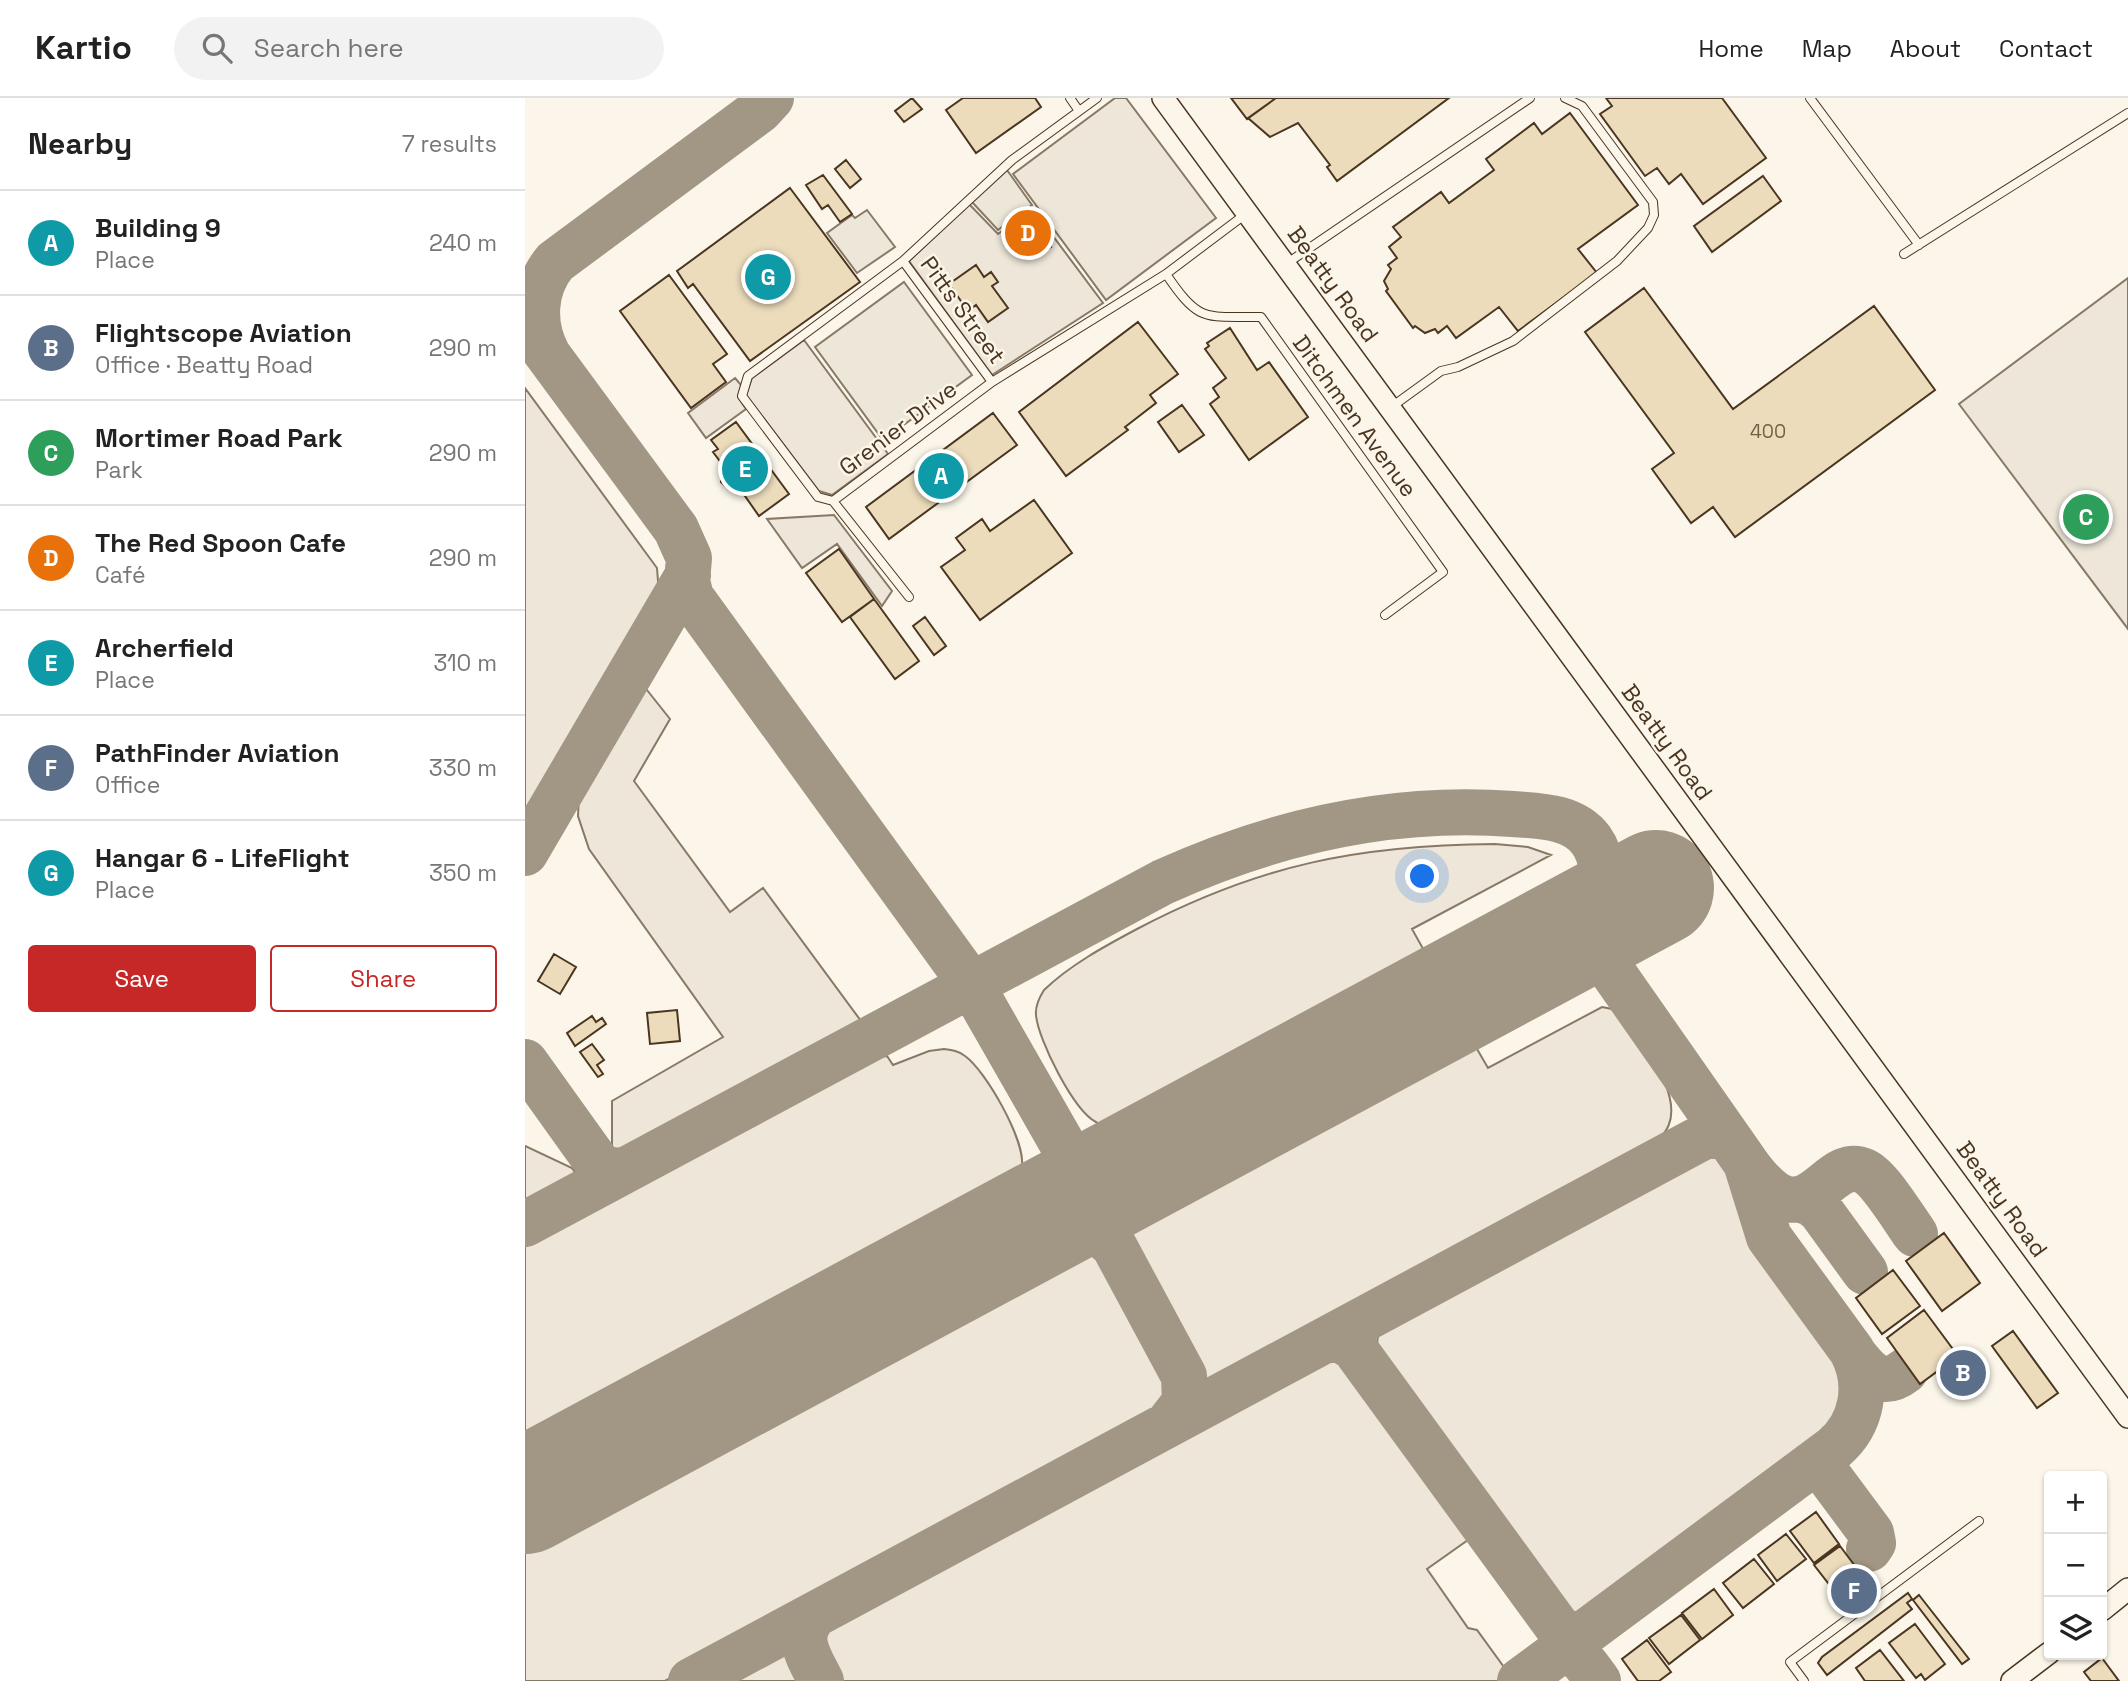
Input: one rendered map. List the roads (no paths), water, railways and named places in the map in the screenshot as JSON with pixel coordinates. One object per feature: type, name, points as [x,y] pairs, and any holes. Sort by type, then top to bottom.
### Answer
[{"type":"main road","name":"Beatty Road","points":[[1163,98],[2128,1417]]},
{"type":"main road","points":[[2107,1606],[2128,1589]]},
{"type":"main road","points":[[2012,1681],[2044,1657]]},
{"type":"lane","points":[[1070,98],[1079,111]]},
{"type":"lane","name":"Grenier Drive","points":[[1097,98],[1012,160],[903,261],[748,376],[742,396],[818,497],[833,501],[992,382],[1166,274],[1248,212]]},
{"type":"lane","points":[[1286,264],[1530,98]]},
{"type":"lane","points":[[1390,408],[1441,371],[1458,367],[1513,341],[1617,261],[1648,228],[1654,215],[1653,202],[1581,106],[1565,98]]},
{"type":"lane","points":[[1810,98],[1919,245]]},
{"type":"lane","points":[[1905,254],[2128,113]]},
{"type":"lane","name":"Pitts Street","points":[[903,261],[992,382]]},
{"type":"lane","name":"Ditchmen Avenue","points":[[1166,274],[1187,306],[1206,316],[1261,317],[1443,572],[1385,615]]},
{"type":"lane","points":[[833,501],[909,597]]},
{"type":"lane","points":[[1804,1681],[1790,1662],[1979,1521]]},
{"type":"place","name":"The Red Spoon Cafe","points":[[1028,233]]},
{"type":"place","name":"Hangar 6 - LifeFlight","points":[[768,277]]},
{"type":"place","name":"Archerfield","points":[[745,469]]},
{"type":"place","name":"Building 9","points":[[941,476]]},
{"type":"place","name":"Mortimer Road Park","points":[[2086,517]]},
{"type":"place","name":"Flightscope Aviation","points":[[1963,1373]]},
{"type":"place","name":"PathFinder Aviation","points":[[1854,1591]]}]
